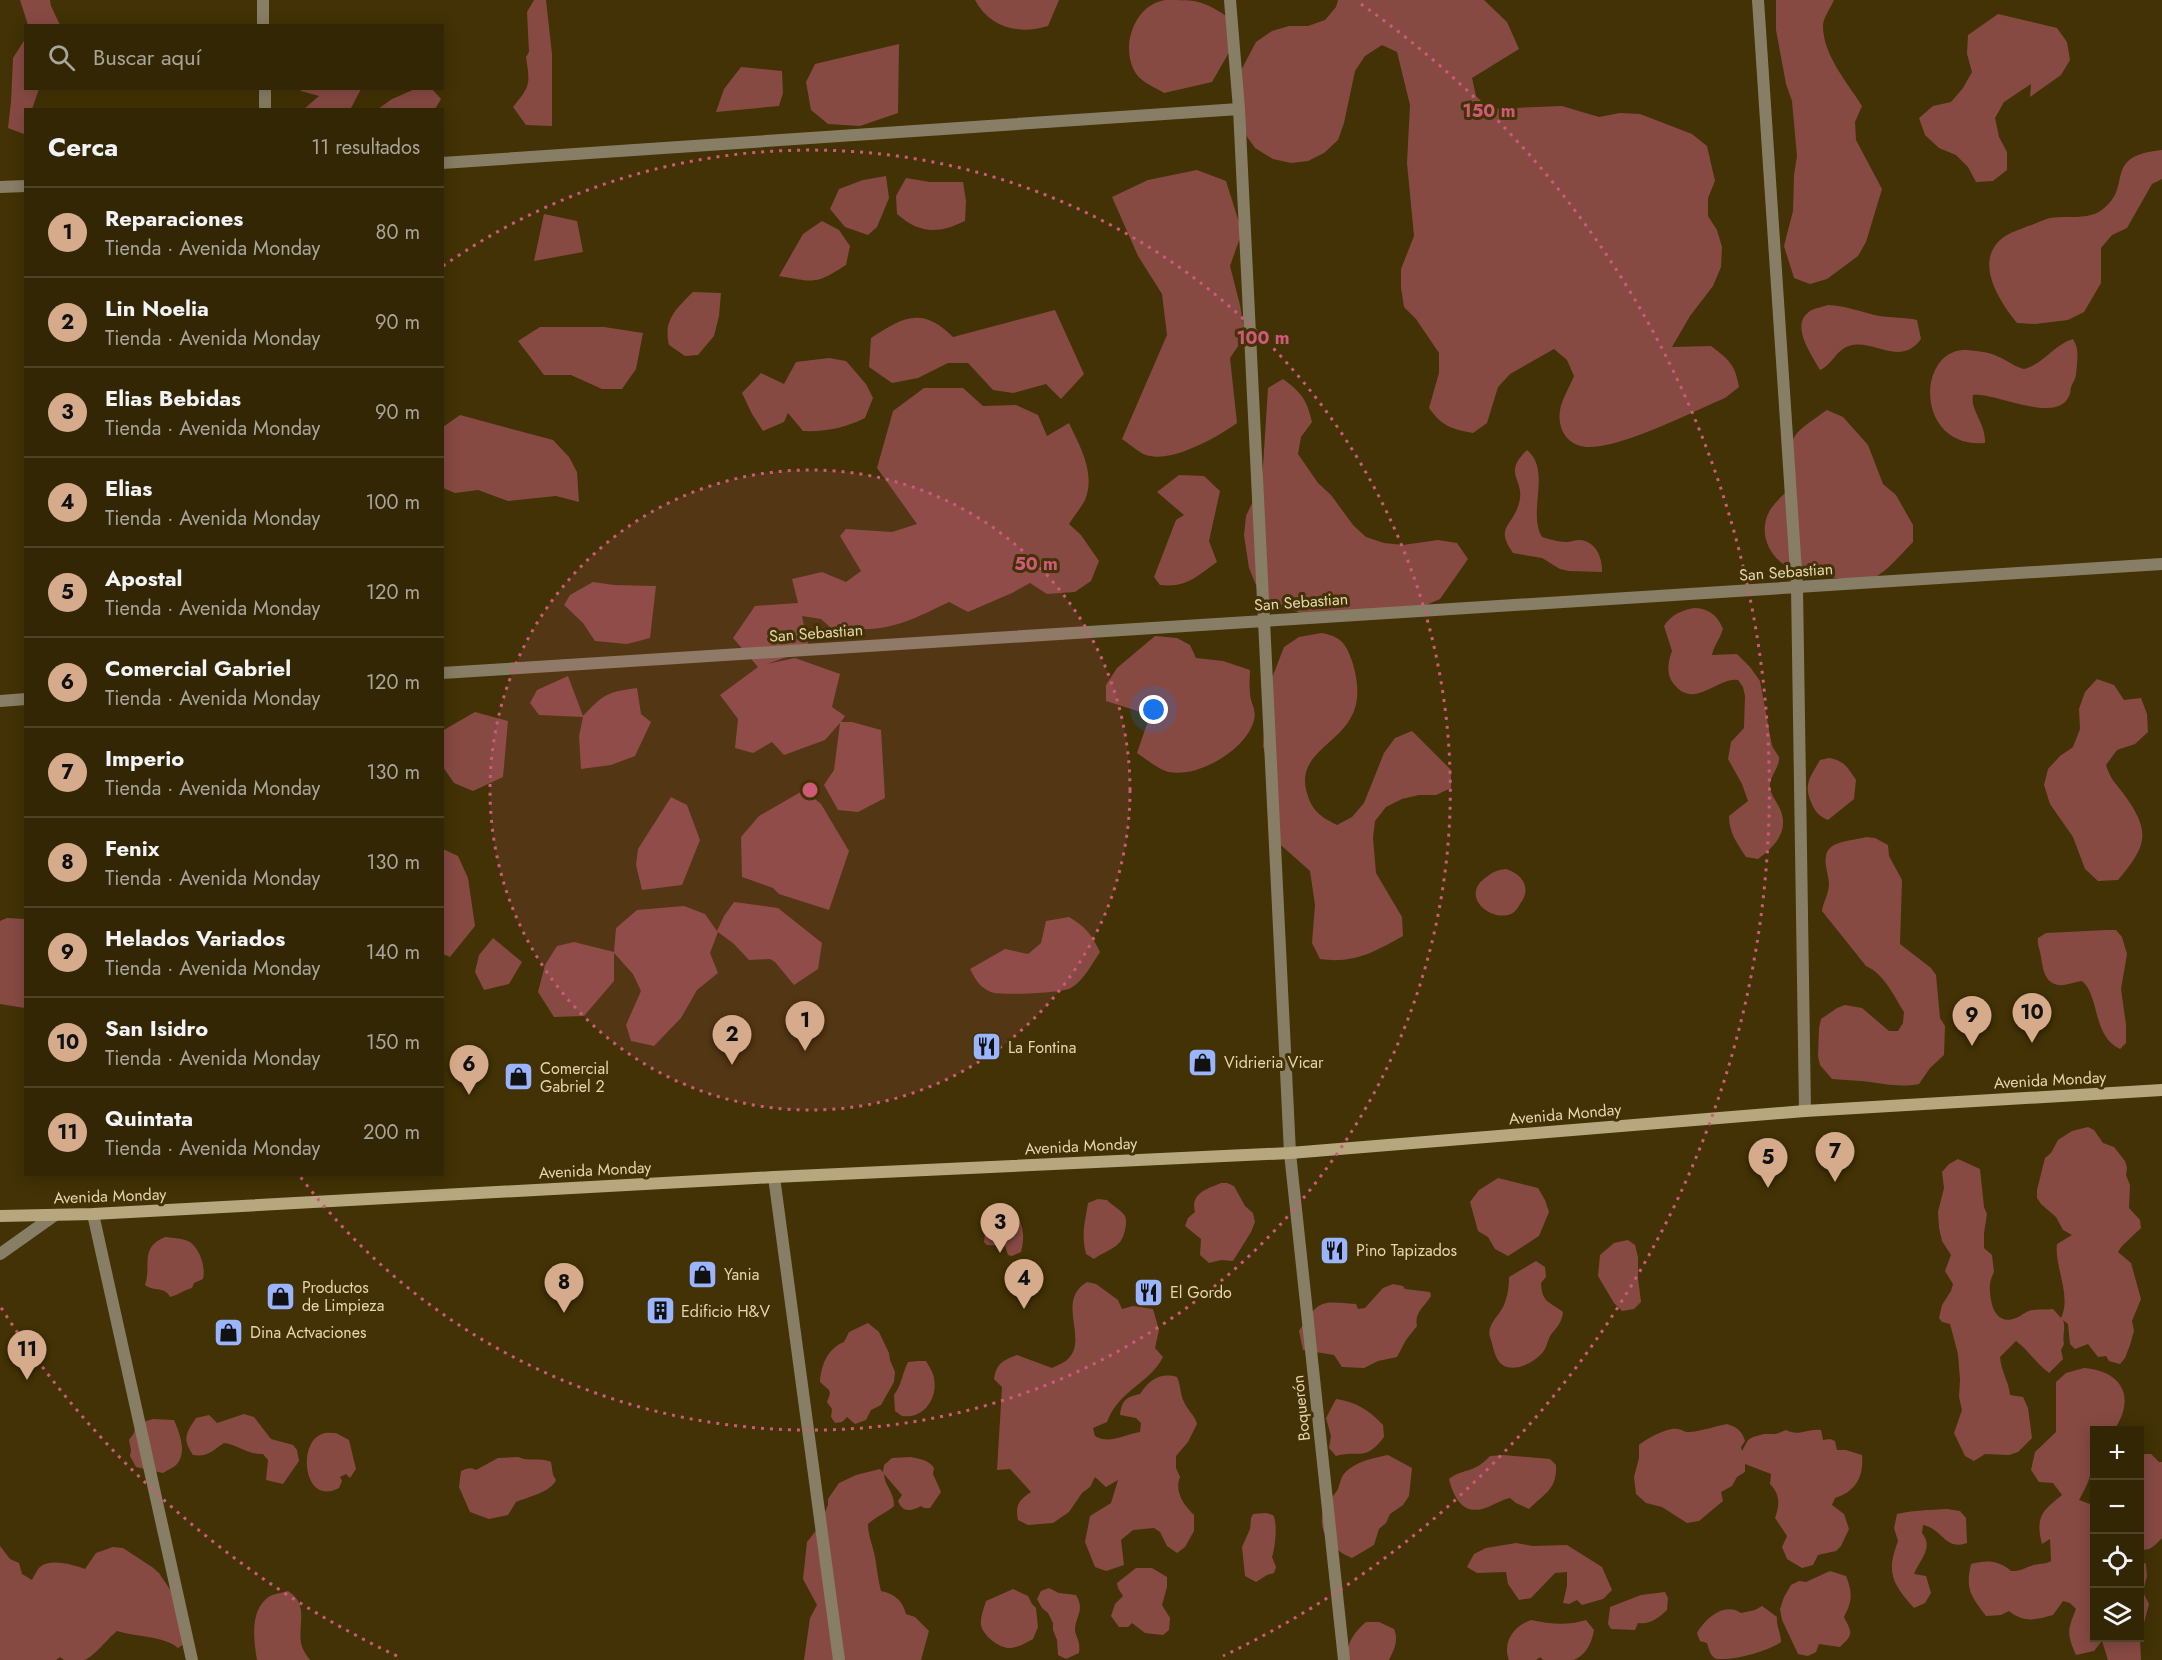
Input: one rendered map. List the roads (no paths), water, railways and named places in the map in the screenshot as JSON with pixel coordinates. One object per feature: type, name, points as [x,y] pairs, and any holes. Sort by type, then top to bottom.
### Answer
[{"type":"main road","name":"Avenida Monday","points":[[0,1216],[93,1214],[774,1177],[1290,1153],[1805,1111],[2162,1089]]},
{"type":"street","points":[[263,0],[264,24]]},
{"type":"street","name":"Boquerón","points":[[1230,0],[1239,109],[1290,1153],[1344,1660]]},
{"type":"street","points":[[1758,0],[1797,587],[1805,1111]]},
{"type":"street","points":[[265,90],[265,108]]},
{"type":"street","points":[[444,164],[1239,109]]},
{"type":"street","points":[[0,187],[24,186]]},
{"type":"street","name":"San Sebastian","points":[[444,673],[2162,564]]},
{"type":"street","points":[[0,701],[24,699]]},
{"type":"street","points":[[774,1177],[838,1660]]},
{"type":"street","points":[[93,1214],[192,1660]]},
{"type":"street","points":[[0,1254],[56,1215]]},
{"type":"place","name":"San Isidro","points":[[2032,1043]]},
{"type":"place","name":"Helados Variados","points":[[1972,1046]]},
{"type":"place","name":"La Fontina","points":[[987,1047]]},
{"type":"place","name":"Reparaciones","points":[[805,1051]]},
{"type":"place","name":"Vidrieria Vicar","points":[[1203,1062]]},
{"type":"place","name":"Lin Noelia","points":[[732,1065]]},
{"type":"place","name":"Comercial Gabriel 2","points":[[519,1077]]},
{"type":"place","name":"Comercial Gabriel","points":[[469,1095]]},
{"type":"place","name":"Imperio","points":[[1835,1182]]},
{"type":"place","name":"Apostal","points":[[1768,1188]]},
{"type":"place","name":"Pino Tapizados","points":[[1335,1250]]},
{"type":"place","name":"Elias Bebidas","points":[[1000,1253]]},
{"type":"place","name":"Yania","points":[[703,1274]]},
{"type":"place","name":"El Gordo","points":[[1149,1292]]},
{"type":"place","name":"Productos de Limpieza","points":[[281,1296]]},
{"type":"place","name":"Elias","points":[[1024,1309]]},
{"type":"place","name":"Edificio H&V","points":[[660,1311]]},
{"type":"place","name":"Fenix","points":[[564,1313]]},
{"type":"place","name":"Dina Actvaciones","points":[[229,1332]]},
{"type":"place","name":"Quintata","points":[[27,1380]]}]
